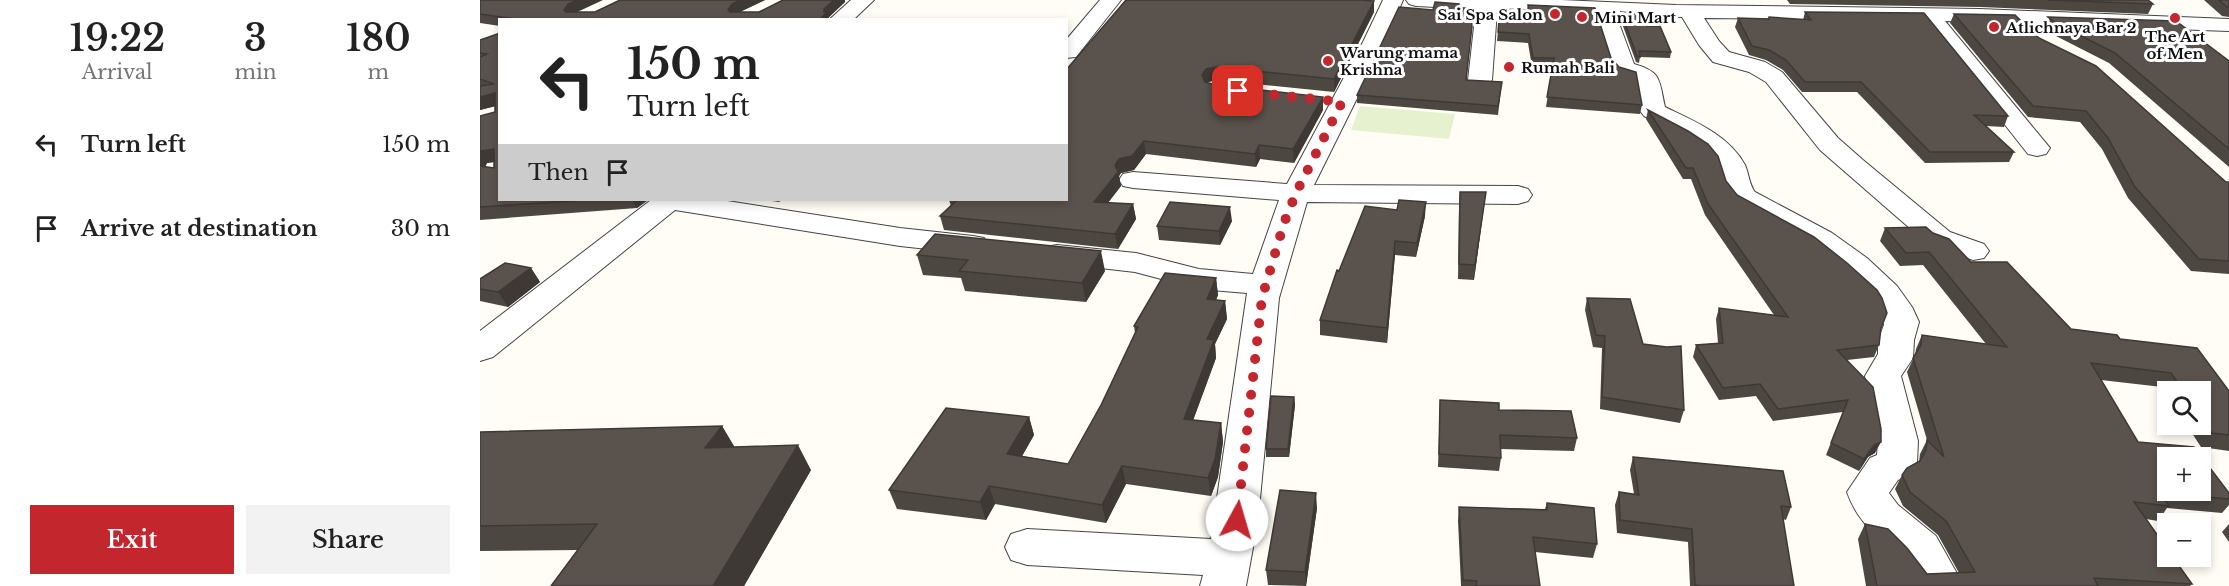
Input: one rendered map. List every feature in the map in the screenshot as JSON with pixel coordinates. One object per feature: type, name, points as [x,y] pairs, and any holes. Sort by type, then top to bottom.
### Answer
[{"type":"street","points":[[842,18],[864,0]]},
{"type":"street","points":[[1068,52],[1111,0]]},
{"type":"street","points":[[1027,547],[1226,572],[1237,520],[1262,298],[1284,223],[1331,100],[1374,42],[1393,0]]},
{"type":"street","points":[[1416,0],[1617,6],[1689,11],[1797,4],[1929,15],[1974,8],[2019,17],[2229,25]]},
{"type":"street","points":[[1480,80],[1490,2]]},
{"type":"street","points":[[2141,5],[2165,11],[2192,23]]},
{"type":"street","points":[[1617,6],[1623,66],[1647,77],[1653,111],[1710,142],[1730,165],[1736,185],[1746,198],[1797,225],[1826,245],[1881,287],[1896,304],[1902,321],[1901,330],[1896,341],[1895,358],[1888,365],[1883,376],[1898,441],[1897,463],[1884,469],[1868,492],[1871,503],[1886,521],[1910,538],[1922,551],[1941,586]]},
{"type":"street","points":[[1689,11],[1710,45],[1721,57],[1757,67],[1774,77],[1829,144],[1853,166],[1938,238],[1972,251]]},
{"type":"street","points":[[1929,15],[2037,148]]},
{"type":"street","points":[[2019,17],[2043,41]]},
{"type":"street","points":[[1133,180],[1296,193],[1518,195]]},
{"type":"street","points":[[480,349],[668,201]]},
{"type":"street","points":[[675,201],[900,237],[1136,263],[1199,279],[1267,285]]},
{"type":"street","points":[[480,321],[518,320]]},
{"type":"green space","points":[[1360,106],[1455,114],[1449,139],[1351,130]]},
{"type":"building","points":[[480,0],[577,0],[568,4],[564,10],[566,12],[595,12],[620,0],[741,0],[732,4],[728,10],[730,12],[759,12],[783,0],[834,0],[824,9],[824,12],[827,12],[821,18],[509,18],[480,14]]},
{"type":"building","points":[[1126,0],[1374,1],[1334,79],[1216,67],[1206,69],[1202,75],[1205,82],[1216,85],[1323,97],[1293,149],[1259,145],[1255,154],[1144,141],[1132,156],[1119,159],[1115,165],[1118,172],[1094,202],[1133,204],[1115,234],[940,216],[956,201],[1068,201],[1068,68]]},
{"type":"building","points":[[2048,0],[2148,0],[2153,4]]},
{"type":"building","points":[[2219,0],[2229,0],[2229,7],[2227,7]]},
{"type":"building","points":[[1435,2],[1459,4],[1458,8],[1474,8],[1466,80],[1502,82],[1498,106],[1357,95],[1399,7],[1433,10]]},
{"type":"building","points":[[1528,5],[1595,8],[1611,58],[1619,67],[1636,72],[1642,105],[1547,97],[1554,58],[1533,58],[1529,34],[1498,32],[1500,9],[1529,10]]},
{"type":"building","points":[[1621,12],[1648,15],[1647,26],[1660,26],[1671,52],[1639,51],[1640,57],[1637,56]]},
{"type":"building","points":[[1805,12],[1924,13],[2008,116],[1974,115],[2014,152],[1930,152],[1861,82],[1805,82],[1786,60],[1769,50],[1752,46],[1738,18],[1769,19],[1769,17],[1811,20]]},
{"type":"building","points":[[1954,14],[2015,15],[2039,38],[2096,66],[2226,182],[2229,182],[2229,261],[2199,259],[2135,187],[2108,138],[2086,111],[2033,106]]},
{"type":"building","points":[[2048,17],[2176,21],[2229,61],[2229,149],[2115,53],[2057,24]]},
{"type":"building","points":[[498,34],[498,201],[570,201],[480,207],[480,166],[494,168],[494,149],[480,151],[480,116],[495,112],[495,93],[480,97],[480,86],[494,84],[480,79],[480,57],[487,54],[480,53],[480,40]]},
{"type":"building","points":[[1648,110],[1708,144],[1718,156],[1726,181],[1737,195],[1814,237],[1847,263],[1877,290],[1882,298],[1887,313],[1881,328],[1879,345],[1837,350],[1873,387],[1881,429],[1881,442],[1874,445],[1864,459],[1831,443],[1848,400],[1778,409],[1760,384],[1723,388],[1696,345],[1723,343],[1719,308],[1788,317],[1708,204],[1693,168],[1686,168]]},
{"type":"building","points":[[1460,192],[1486,192],[1475,265],[1459,264]]},
{"type":"building","points":[[1399,200],[1426,202],[1417,243],[1395,241],[1387,328],[1320,320],[1337,270],[1339,271],[1365,206],[1397,210]]},
{"type":"building","points":[[1170,202],[1230,207],[1219,231],[1157,226]]},
{"type":"building","points":[[1926,227],[1933,233],[1949,239],[1971,262],[2007,262],[2071,329],[2117,335],[2120,339],[2197,348],[2229,391],[2229,435],[2211,432],[2211,381],[2176,381],[2171,373],[2091,363],[2138,442],[2194,447],[2157,447],[2157,501],[2166,501],[2169,506],[2134,502],[2157,534],[2157,567],[2180,567],[2192,584],[2094,578],[2098,586],[1877,586],[1865,524],[1888,529],[1907,548],[1927,574],[1975,572],[1946,521],[1910,492],[1902,475],[1907,468],[1920,461],[1926,450],[1927,440],[1944,457],[1913,358],[1921,345],[1922,335],[2007,347],[1929,252],[1906,253],[1885,228]]},
{"type":"building","points":[[935,234],[1101,251],[1082,283],[959,271],[968,260],[917,255]]},
{"type":"building","points":[[505,263],[531,268],[498,292],[480,289],[480,279]]},
{"type":"building","points":[[1165,273],[1216,278],[1207,299],[1225,301],[1207,339],[1214,340],[1184,419],[1221,423],[1215,459],[1208,478],[1122,466],[1102,505],[989,486],[980,502],[889,490],[946,408],[1029,417],[1007,454],[1068,464],[1101,405],[1138,327],[1134,326]]},
{"type":"building","points":[[1587,298],[1630,299],[1643,344],[1681,346],[1684,410],[1602,397],[1605,336],[1596,335]]},
{"type":"building","points":[[1271,396],[1294,397],[1288,449],[1266,449]]},
{"type":"building","points":[[1440,400],[1499,403],[1499,410],[1571,411],[1577,438],[1500,435],[1501,458],[1439,454]]},
{"type":"building","points":[[722,426],[705,448],[798,445],[713,586],[551,586],[597,524],[480,526],[480,432]]},
{"type":"building","points":[[1633,457],[1783,471],[1791,507],[1781,506],[1794,586],[1695,585],[1692,529],[1620,520],[1619,492],[1639,495]]},
{"type":"building","points":[[2211,469],[2229,493],[2229,499],[2211,497]]},
{"type":"building","points":[[1280,490],[1316,493],[1305,572],[1266,570]]},
{"type":"building","points":[[1547,503],[1594,508],[1597,544],[1533,537],[1540,586],[1476,586],[1477,581],[1463,580],[1459,507],[1547,510]]},
{"type":"place","name":"Sai Spa Salon","points":[[1555,14]]},
{"type":"place","name":"Mini Mart","points":[[1582,17]]},
{"type":"place","name":"The Art of Men","points":[[2175,18]]},
{"type":"place","name":"Atlichnaya Bar 2","points":[[1994,27]]},
{"type":"place","name":"Warung mama Krishna","points":[[1328,61]]},
{"type":"place","name":"Rumah Bali","points":[[1509,67]]},
{"type":"route","points":[[1237,520],[1262,298],[1284,223],[1296,193],[1342,102],[1238,91]]}]
